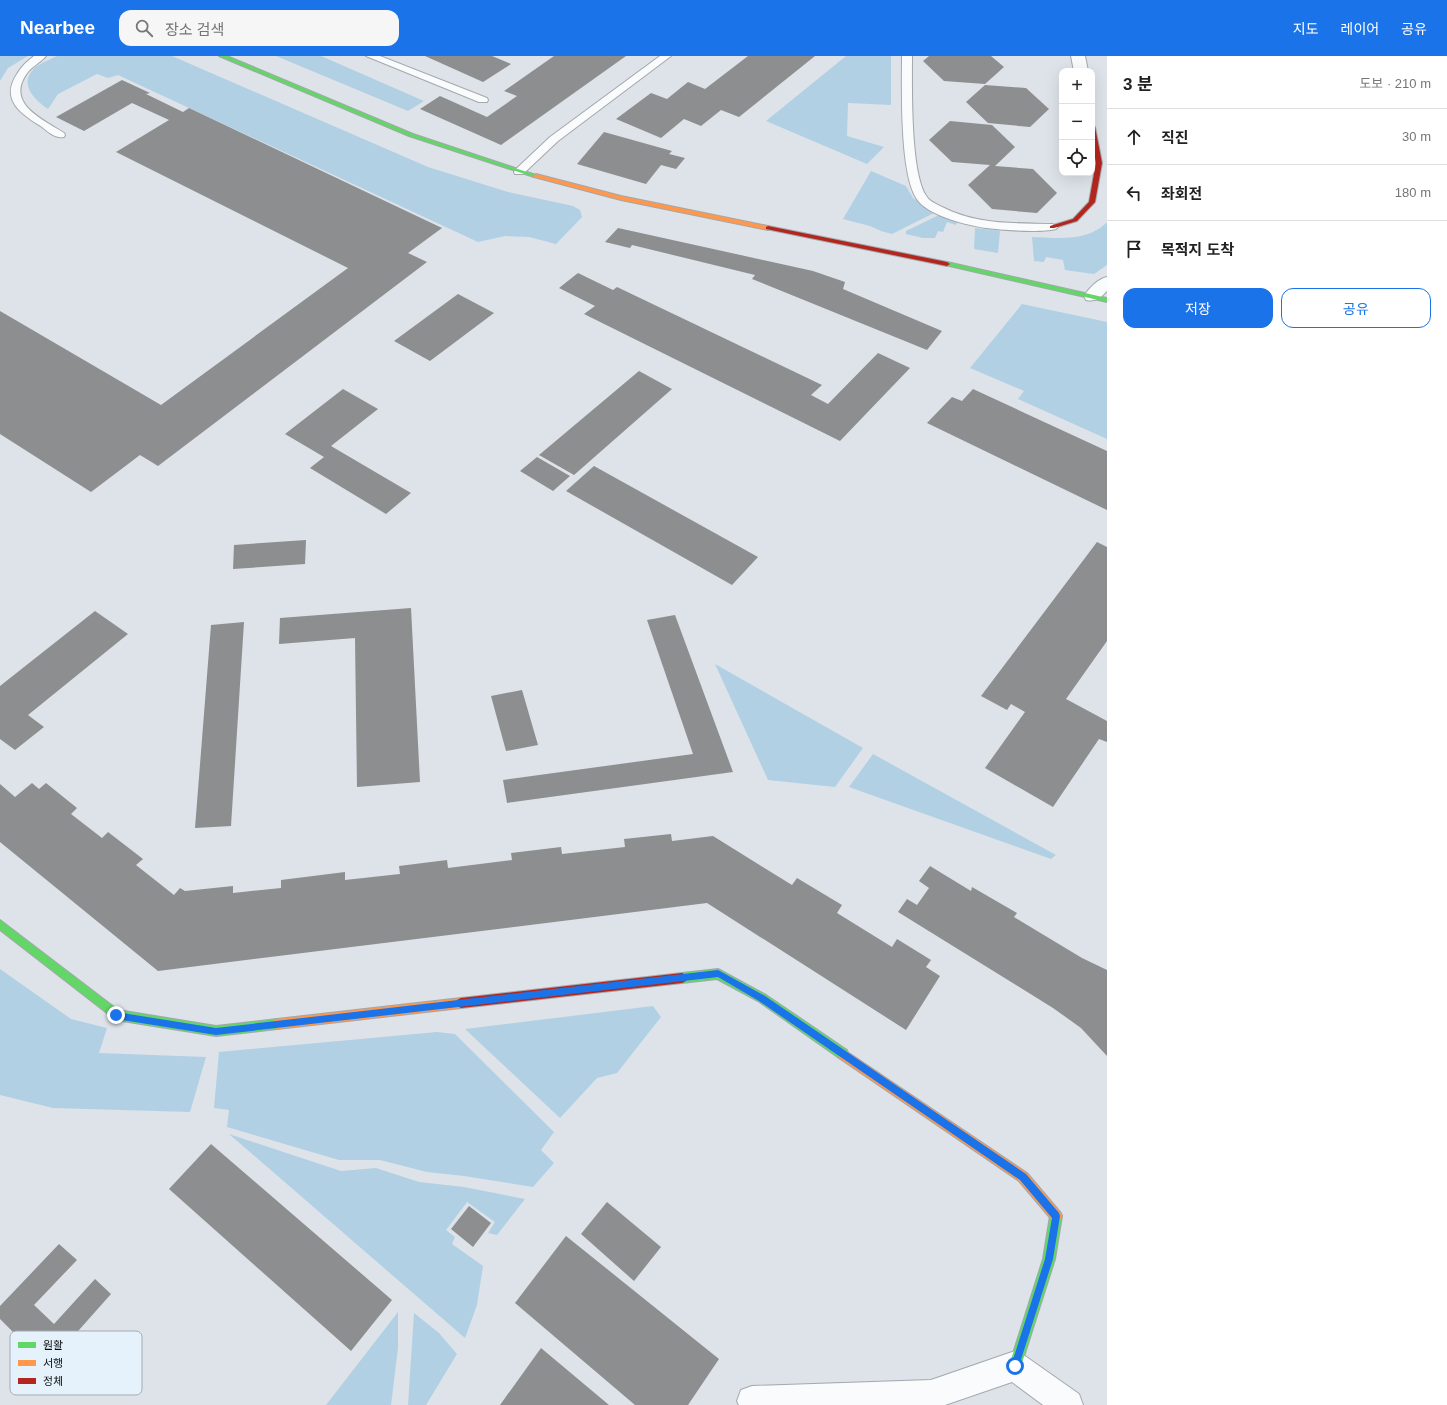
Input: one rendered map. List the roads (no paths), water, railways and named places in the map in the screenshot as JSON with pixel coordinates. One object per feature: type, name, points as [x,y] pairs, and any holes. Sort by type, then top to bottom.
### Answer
[{"type":"street","points":[[222,56],[411,136],[519,172],[621,198],[999,275],[1099,298],[1107,282]]},
{"type":"street","points":[[1078,56],[1080,68]]},
{"type":"street","points":[[1052,227],[1075,220],[1092,202],[1102,177],[1095,140]]},
{"type":"street","points":[[0,924],[116,1015],[216,1031],[718,974],[762,998],[1023,1177],[1056,1216],[1049,1259],[1015,1366]]},
{"type":"street","points":[[752,1401],[932,1395],[1015,1366]]},
{"type":"street","points":[[1015,1366],[1068,1405]]},
{"type":"lane","points":[[41,56],[34,59],[19,76],[15,93],[19,105],[36,119],[60,135]]},
{"type":"lane","points":[[371,56],[483,100]]},
{"type":"lane","points":[[519,172],[554,139],[666,56]]},
{"type":"lane","points":[[907,56],[907,106],[915,184],[923,200],[945,214],[970,223],[1002,226],[1052,227]]}]
